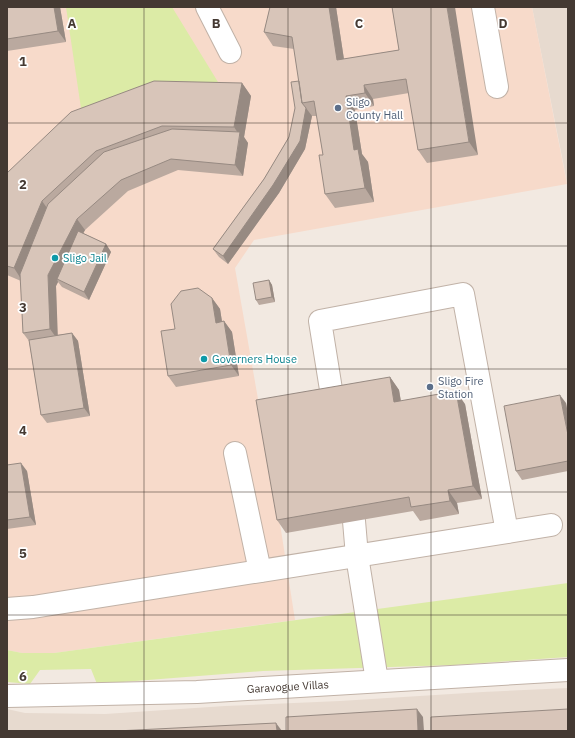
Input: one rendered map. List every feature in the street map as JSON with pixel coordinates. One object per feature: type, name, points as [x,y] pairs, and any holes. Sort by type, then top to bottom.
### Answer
[{"type":"street","points":[[207,7],[230,52]]},
{"type":"street","points":[[483,7],[497,87]]},
{"type":"street","points":[[333,402],[320,320],[463,294],[507,532]]},
{"type":"street","points":[[236,453],[260,571]]},
{"type":"street","points":[[354,521],[356,556],[377,681]]},
{"type":"street","points":[[7,609],[33,607],[551,525]]},
{"type":"street","name":"Garavogue Villas","points":[[7,696],[197,692],[568,670]]},
{"type":"shaded area","points":[[7,7],[532,7],[567,184],[254,240],[235,268],[281,530],[295,620],[54,653],[22,653],[7,650]]},
{"type":"shaded area","points":[[532,7],[568,7],[568,189],[563,162]]},
{"type":"shaded area","points":[[568,688],[568,731],[7,731],[7,709],[25,713],[105,714],[225,706]]},
{"type":"green space","points":[[66,7],[172,7],[218,82],[82,115]]},
{"type":"green space","points":[[568,583],[568,657],[455,665],[263,671],[97,684],[91,669],[40,670],[30,684],[7,682],[7,650],[22,653],[54,653]]},
{"type":"building","points":[[7,7],[54,7],[58,31],[7,39]]},
{"type":"building","name":"Sligo County Hall","points":[[270,7],[329,7],[337,60],[399,50],[392,7],[447,7],[469,142],[418,150],[406,79],[364,85],[365,93],[346,96],[354,150],[358,149],[365,188],[325,194],[319,155],[323,155],[314,101],[302,103],[292,37],[264,32]]},
{"type":"building","points":[[154,81],[242,83],[234,127],[162,126],[96,151],[42,201],[14,268],[7,266],[7,173],[71,112]]},
{"type":"building","points":[[299,81],[302,103],[306,108],[300,141],[273,185],[223,256],[213,249],[264,179],[289,137],[295,108],[291,82]]},
{"type":"building","points":[[172,129],[240,132],[235,165],[171,159],[121,180],[77,219],[48,275],[50,329],[23,333],[20,274],[48,204],[104,152]]},
{"type":"building","points":[[78,231],[106,244],[84,292],[57,279]]},
{"type":"building","points":[[269,280],[272,297],[256,300],[253,283]]},
{"type":"building","name":"Governers House","points":[[198,288],[212,298],[216,323],[224,321],[231,365],[168,376],[161,331],[175,329],[171,304],[181,291]]},
{"type":"building","points":[[72,333],[84,408],[41,415],[29,340]]},
{"type":"building","points":[[390,377],[394,402],[456,391],[473,486],[448,490],[450,501],[411,507],[409,497],[277,520],[256,400]]},
{"type":"building","points":[[560,395],[568,435],[568,461],[516,471],[504,406]]},
{"type":"building","points":[[21,463],[30,517],[7,520],[7,465]]},
{"type":"building","points":[[417,709],[418,731],[286,731],[286,717]]},
{"type":"building","points":[[568,709],[568,731],[431,731],[431,717]]},
{"type":"building","points":[[276,723],[277,731],[116,731]]},
{"type":"place","name":"Sligo County Hall","points":[[338,108]]},
{"type":"place","name":"Sligo Jail","points":[[55,258]]},
{"type":"place","name":"Governers House","points":[[204,359]]},
{"type":"place","name":"Sligo Fire Station","points":[[430,387]]}]
